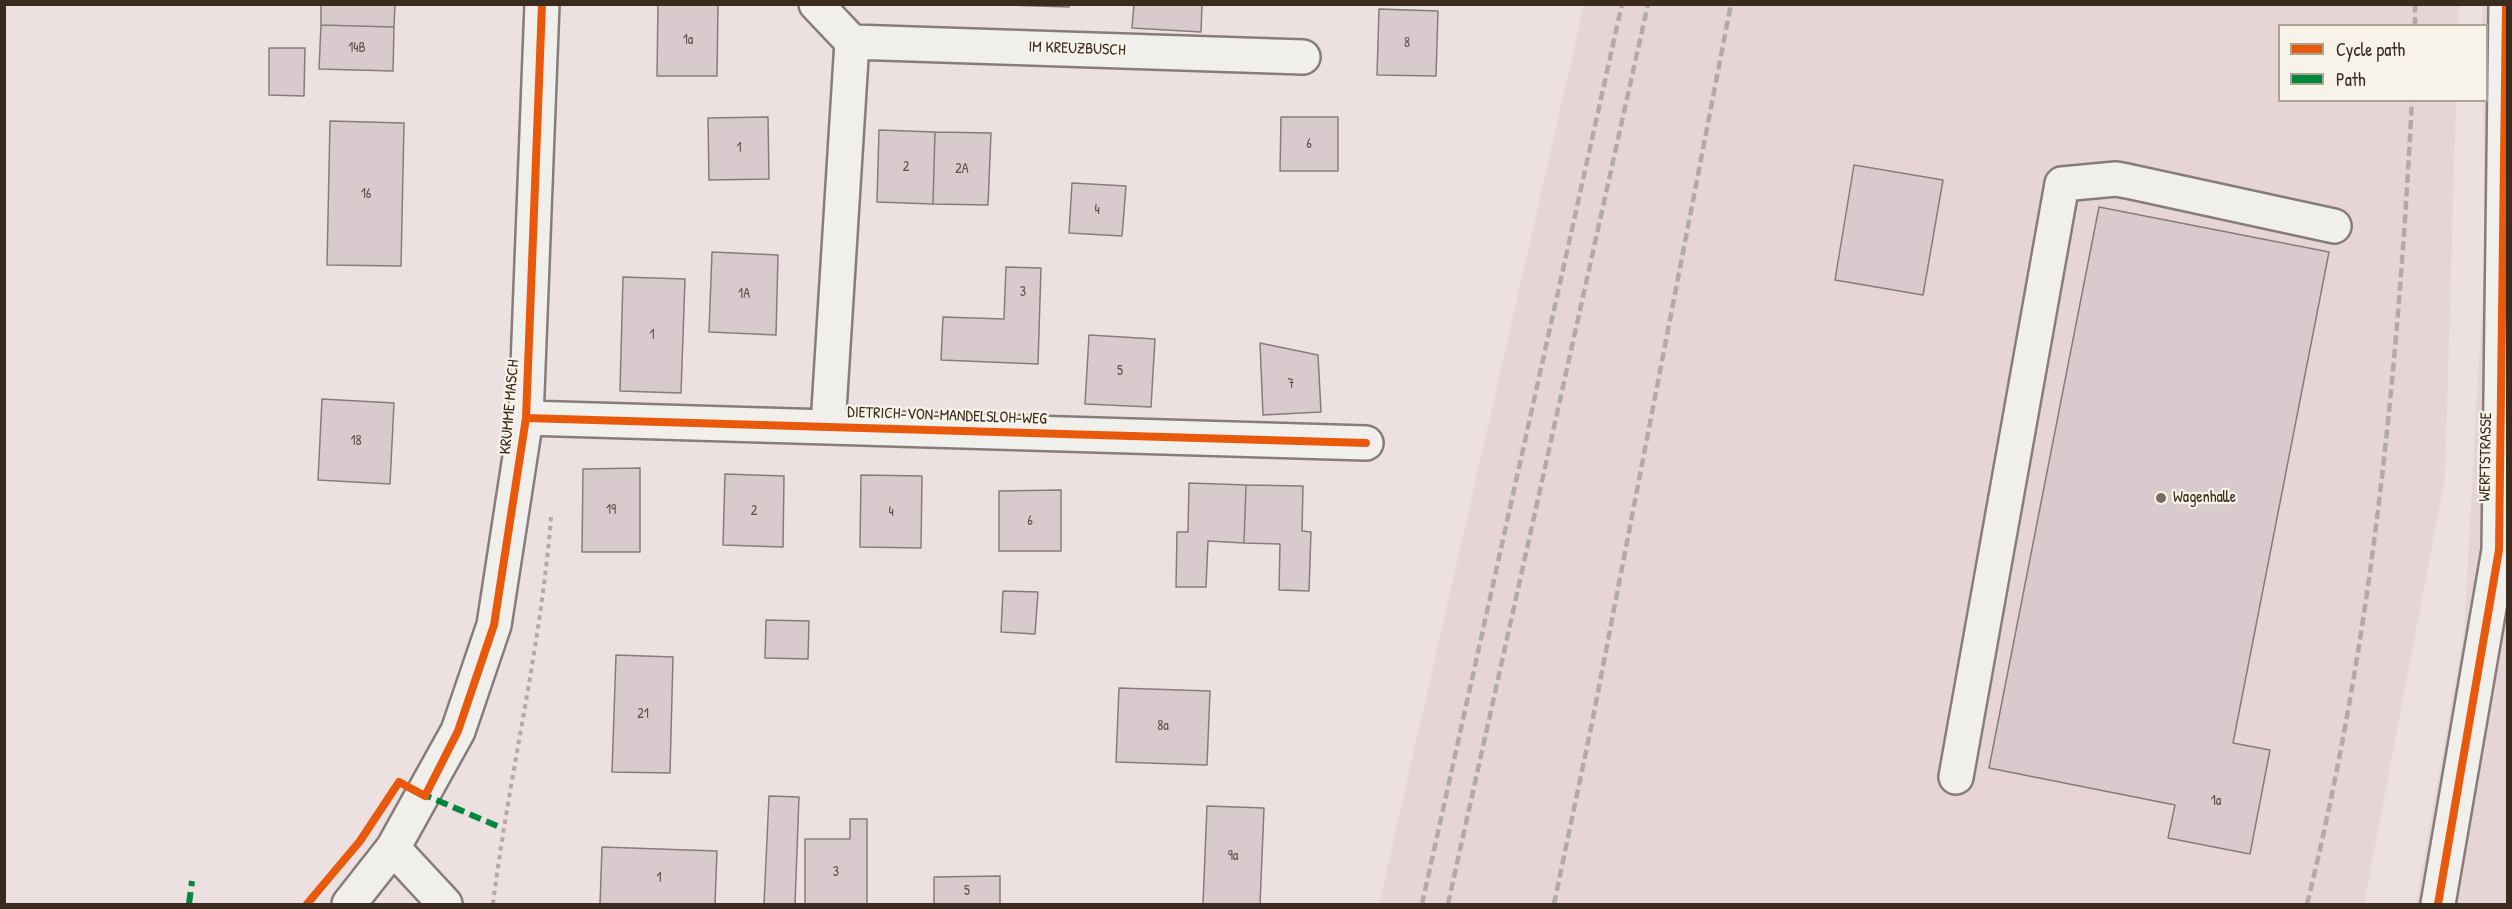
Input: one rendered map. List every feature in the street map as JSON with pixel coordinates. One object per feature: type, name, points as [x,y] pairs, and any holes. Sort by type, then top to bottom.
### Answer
[{"type":"street","name":"KRUMME MASCH","points":[[349,904],[393,848],[458,731],[494,625],[526,418],[542,4]]},
{"type":"street","points":[[816,4],[852,42],[828,426]]},
{"type":"street","name":"WERFTSTRASSE","points":[[2438,904],[2499,550],[2506,4]]},
{"type":"street","name":"IM KREUZBUSCH","points":[[852,42],[1303,57]]},
{"type":"street","points":[[1956,777],[2062,184],[2127,181],[2334,226]]},
{"type":"street","name":"DIETRICH-VON-MANDELSLOH-WEG","points":[[526,418],[1366,443]]},
{"type":"street","points":[[393,848],[445,904]]},
{"type":"path","points":[[493,904],[502,828],[542,609],[552,508]]},
{"type":"shaded area","points":[[1584,5],[2459,5],[2458,24],[2278,24],[2278,102],[2456,102],[2445,478],[2364,904],[1379,904]]},
{"type":"shaded area","points":[[2482,5],[2507,5],[2507,904],[2416,904],[2464,632],[2485,250],[2483,102],[2488,102],[2488,24],[2482,24]]},
{"type":"building","points":[[321,4],[395,4],[394,27],[321,25]]},
{"type":"building","points":[[658,4],[718,4],[717,76],[657,76]]},
{"type":"building","points":[[978,4],[1069,4],[1069,7]]},
{"type":"building","points":[[1134,4],[1202,4],[1201,32],[1132,28]]},
{"type":"building","points":[[1379,9],[1438,11],[1436,76],[1377,75]]},
{"type":"building","points":[[321,25],[394,27],[393,71],[319,69]]},
{"type":"building","points":[[269,48],[305,48],[304,96],[269,95]]},
{"type":"building","points":[[768,117],[769,179],[709,180],[708,118]]},
{"type":"building","points":[[1281,117],[1338,117],[1338,171],[1280,171]]},
{"type":"building","points":[[330,121],[404,123],[401,266],[327,265]]},
{"type":"building","points":[[879,130],[935,132],[933,204],[877,202]]},
{"type":"building","points":[[935,132],[991,133],[988,205],[933,204]]},
{"type":"building","points":[[1854,165],[1943,180],[1923,295],[1835,280]]},
{"type":"building","points":[[1072,183],[1126,186],[1122,236],[1069,233]]},
{"type":"building","name":"Wagenhalle","points":[[2099,207],[2329,252],[2233,743],[2270,750],[2250,854],[2168,838],[2175,805],[1989,768]]},
{"type":"building","points":[[712,252],[778,255],[776,335],[709,332]]},
{"type":"building","points":[[1006,267],[1041,268],[1038,364],[941,360],[943,317],[1004,319]]},
{"type":"building","points":[[623,277],[685,279],[681,393],[620,391]]},
{"type":"building","points":[[1089,335],[1155,339],[1151,407],[1085,404]]},
{"type":"building","points":[[1260,343],[1318,355],[1321,412],[1263,415]]},
{"type":"building","points":[[322,399],[394,403],[390,484],[318,480]]},
{"type":"building","points":[[640,468],[640,552],[582,552],[583,469]]},
{"type":"building","points":[[725,474],[784,476],[783,547],[723,545]]},
{"type":"building","points":[[861,475],[922,476],[921,548],[860,547]]},
{"type":"building","points":[[1189,483],[1246,485],[1244,543],[1208,541],[1206,587],[1176,587],[1177,532],[1188,532]]},
{"type":"building","points":[[1246,485],[1303,486],[1302,531],[1311,532],[1309,591],[1279,590],[1280,544],[1244,543]]},
{"type":"building","points":[[1061,490],[1061,551],[999,551],[999,491]]},
{"type":"building","points":[[1003,591],[1038,592],[1035,634],[1001,632]]},
{"type":"building","points":[[766,620],[809,621],[808,659],[765,658]]},
{"type":"building","points":[[616,655],[673,657],[670,773],[612,772]]},
{"type":"building","points":[[1119,688],[1210,691],[1207,765],[1116,762]]},
{"type":"building","points":[[769,796],[799,797],[795,904],[764,904]]},
{"type":"building","points":[[1207,806],[1264,808],[1260,904],[1203,904]]},
{"type":"building","points":[[850,819],[867,819],[867,904],[805,904],[805,839],[850,839]]},
{"type":"building","points":[[602,847],[717,851],[715,904],[600,904]]},
{"type":"building","points":[[1000,876],[1000,904],[934,904],[934,877]]},
{"type":"railway","points":[[1422,904],[1622,4]]},
{"type":"railway","points":[[1448,904],[1648,4]]},
{"type":"railway","points":[[1554,904],[1592,723],[1731,4]]},
{"type":"railway","points":[[2415,4],[2415,24]]},
{"type":"railway","points":[[2307,904],[2330,805],[2349,706],[2379,505],[2399,303],[2412,102]]},
{"type":"marked path","points":[[420,793],[502,828]]},
{"type":"marked path","points":[[189,904],[192,881]]},
{"type":"cycle path","points":[[307,904],[360,841],[399,782],[425,796],[458,731],[494,625],[526,418],[542,4]]},
{"type":"cycle path","points":[[2438,904],[2499,550],[2506,4]]},
{"type":"cycle path","points":[[526,418],[1366,443]]},
{"type":"place","name":"Wagenhalle","points":[[2161,498]]}]
